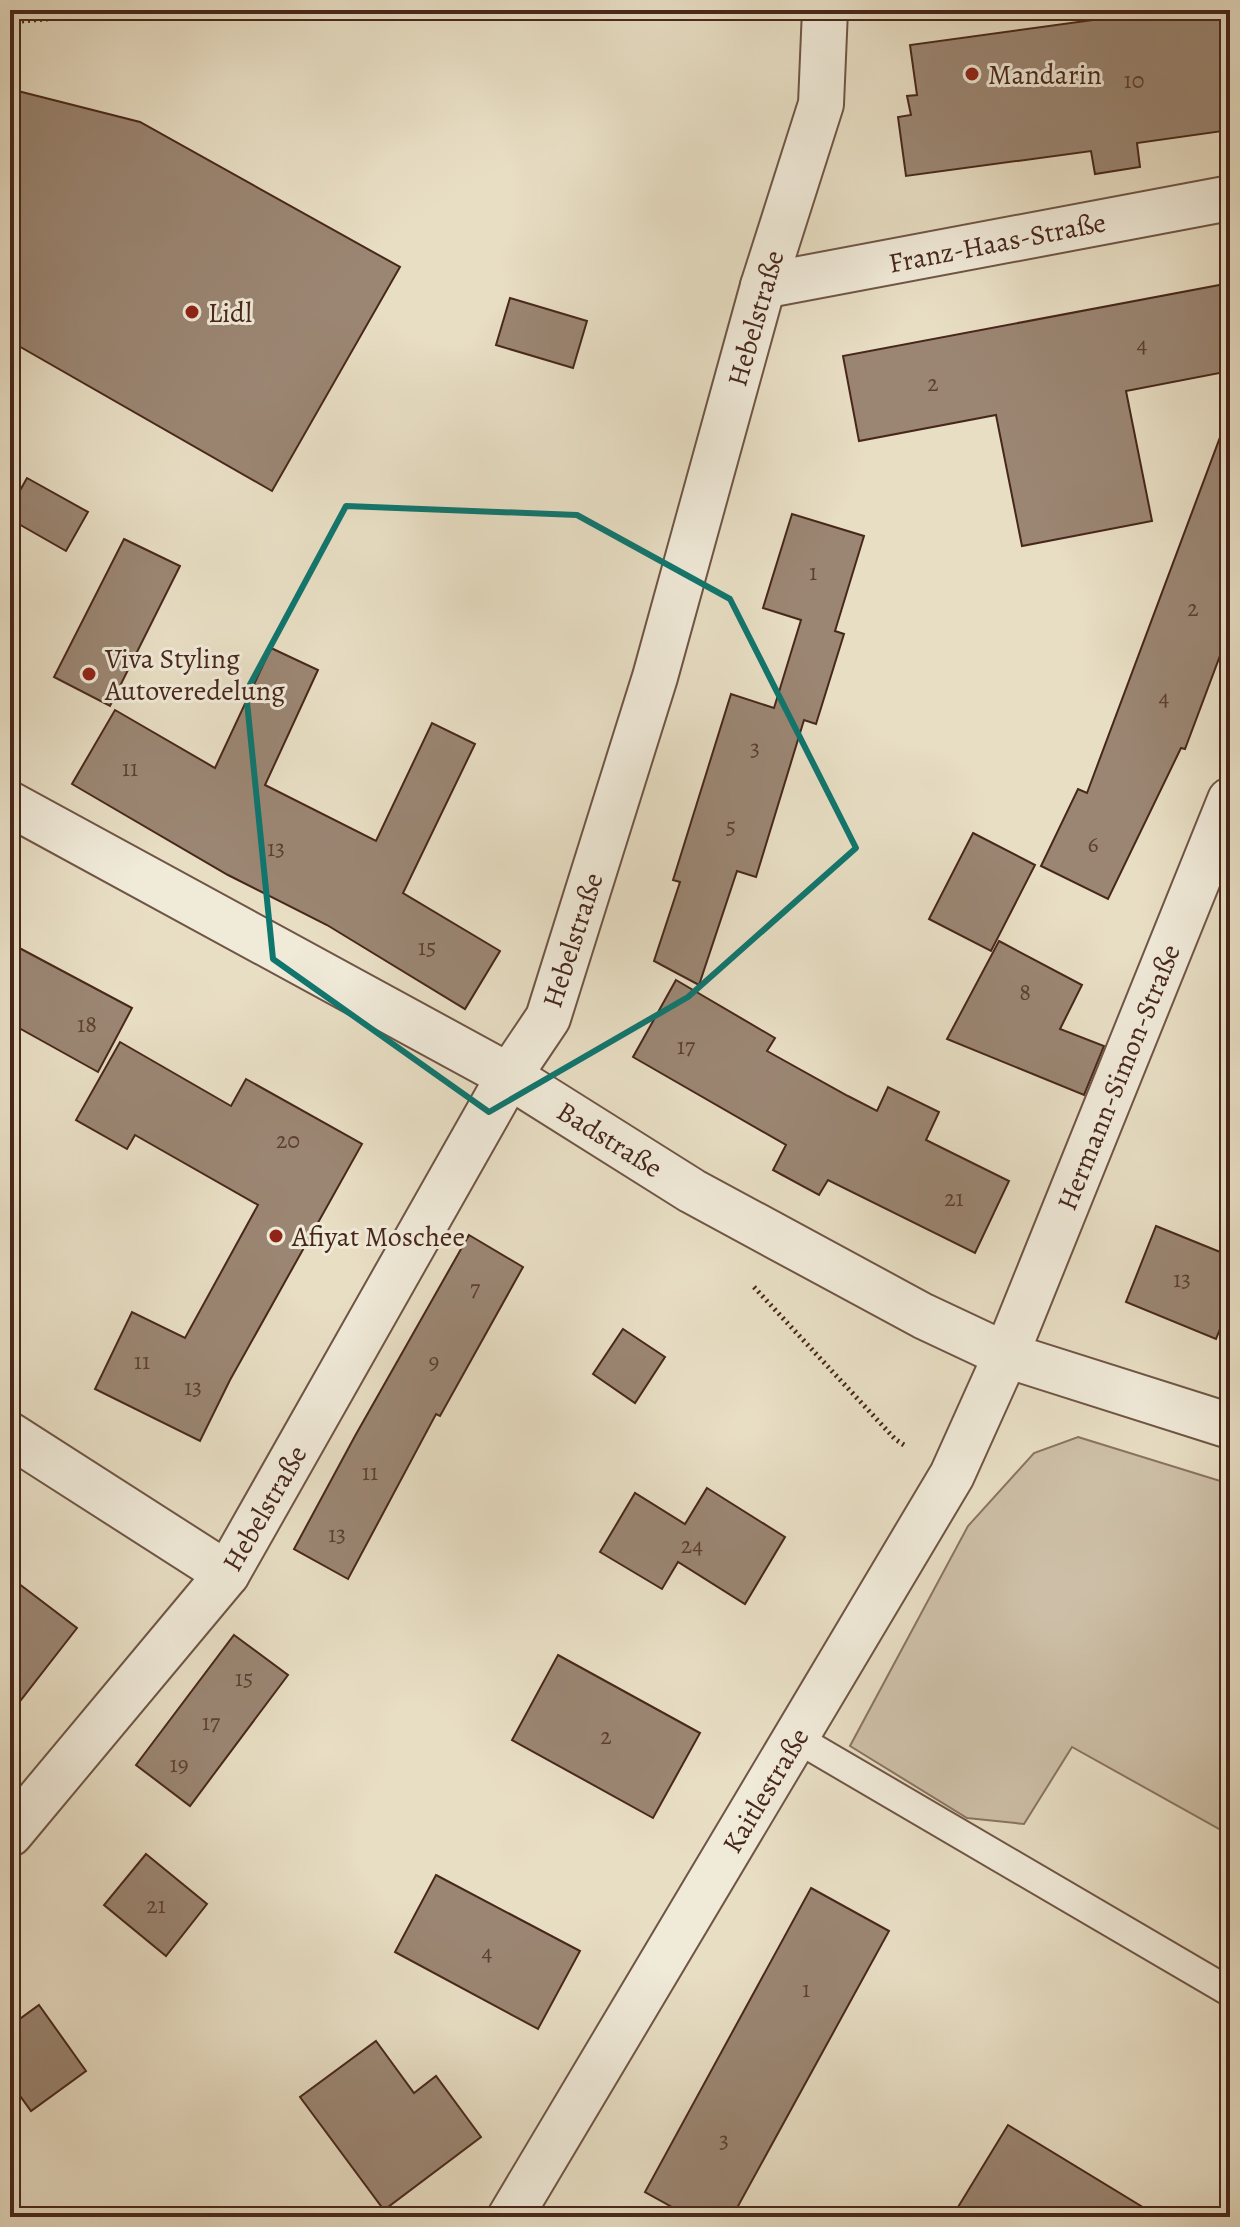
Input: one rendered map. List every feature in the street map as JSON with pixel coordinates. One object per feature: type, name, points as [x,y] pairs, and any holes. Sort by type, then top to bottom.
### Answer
[{"type":"street","name":"Hebelstraße","points":[[10,1834],[227,1574],[509,1076],[548,1018],[655,677],[763,286],[821,104],[825,10]]},
{"type":"street","name":"Franz-Haas-Straße","points":[[763,286],[1230,198]]},
{"type":"street","name":"Hermann-Simon-Straße","points":[[1006,1355],[1230,800]]},
{"type":"street","name":"Badstraße","points":[[10,804],[509,1076],[692,1191],[923,1316],[1006,1355],[1230,1426]]},
{"type":"street","name":"Kaitlestraße","points":[[510,2217],[952,1475],[1006,1355]]},
{"type":"street","points":[[10,1435],[227,1574]]},
{"type":"lane","points":[[796,1738],[1230,1992]]},
{"type":"path","points":[[10,22],[154,10]]},
{"type":"path","points":[[731,1212],[754,1288],[895,1439],[952,1475]]},
{"type":"highlighted area","points":[[346,506],[577,515],[730,599],[856,848],[688,997],[489,1112],[273,959],[246,692]]},
{"type":"shaded area","points":[[1078,1437],[1230,1484],[1230,1835],[1072,1747],[1024,1824],[967,1818],[850,1746],[968,1526],[1034,1453]]},
{"type":"building","points":[[1166,10],[1230,10],[1230,130],[1137,143],[1140,167],[1095,174],[1091,151],[906,176],[898,117],[911,115],[907,96],[917,95],[910,45]]},
{"type":"building","name":"Lidl","points":[[10,89],[140,122],[400,267],[272,491],[10,341]]},
{"type":"building","points":[[1230,283],[1230,371],[1126,391],[1152,521],[1022,546],[996,415],[859,441],[843,356]]},
{"type":"building","points":[[510,298],[587,321],[573,368],[496,345]]},
{"type":"building","points":[[1225,424],[1230,425],[1230,629],[1185,749],[1181,748],[1108,899],[1041,866],[1078,789],[1087,793]]},
{"type":"building","points":[[27,478],[88,512],[66,551],[10,519],[10,508]]},
{"type":"building","points":[[792,514],[864,536],[835,631],[844,634],[816,724],[804,720],[756,877],[737,871],[699,985],[654,961],[680,882],[673,880],[731,694],[774,708],[801,620],[763,608]]},
{"type":"building","points":[[124,539],[180,566],[110,706],[54,677]]},
{"type":"building","points":[[271,648],[318,670],[265,785],[376,841],[432,723],[475,744],[403,893],[500,951],[465,1009],[327,925],[228,875],[72,784],[115,710],[215,768]]},
{"type":"building","points":[[973,833],[1035,865],[991,951],[929,919]]},
{"type":"building","points":[[999,941],[1082,985],[1060,1029],[1104,1046],[1084,1095],[947,1039]]},
{"type":"building","points":[[10,943],[132,1008],[98,1072],[10,1023]]},
{"type":"building","points":[[676,980],[775,1038],[767,1051],[877,1111],[888,1087],[939,1112],[926,1140],[1009,1181],[975,1253],[828,1180],[819,1195],[773,1170],[786,1145],[633,1057]]},
{"type":"building","points":[[120,1042],[231,1106],[246,1079],[362,1144],[230,1380],[200,1441],[95,1389],[132,1312],[185,1338],[258,1205],[135,1135],[127,1149],[76,1120]]},
{"type":"building","points":[[1156,1226],[1230,1256],[1230,1305],[1216,1339],[1126,1302]]},
{"type":"building","points":[[469,1235],[523,1267],[440,1416],[436,1414],[348,1579],[294,1549]]},
{"type":"building","points":[[623,1329],[665,1357],[635,1403],[593,1374]]},
{"type":"building","points":[[707,1488],[785,1537],[745,1604],[678,1562],[662,1589],[600,1552],[635,1493],[685,1524]]},
{"type":"building","points":[[10,1577],[77,1628],[10,1714]]},
{"type":"building","points":[[234,1635],[288,1675],[190,1806],[136,1765]]},
{"type":"building","points":[[558,1655],[700,1733],[653,1818],[512,1740]]},
{"type":"building","points":[[146,1854],[207,1904],[166,1956],[104,1905]]},
{"type":"building","points":[[436,1875],[580,1951],[538,2029],[395,1952]]},
{"type":"building","points":[[811,1888],[889,1931],[732,2217],[690,2217],[645,2192]]},
{"type":"building","points":[[39,2005],[86,2071],[31,2111],[10,2082],[10,2026]]},
{"type":"building","points":[[376,2041],[414,2093],[436,2076],[481,2137],[384,2210],[300,2097]]},
{"type":"building","points":[[1008,2125],[1159,2217],[952,2217]]},
{"type":"place","name":"Mandarin","points":[[972,74]]},
{"type":"place","name":"Lidl","points":[[192,312]]},
{"type":"place","name":"Viva Styling Autoveredelung","points":[[89,674]]},
{"type":"place","name":"Afiyat Moschee","points":[[276,1236]]}]
